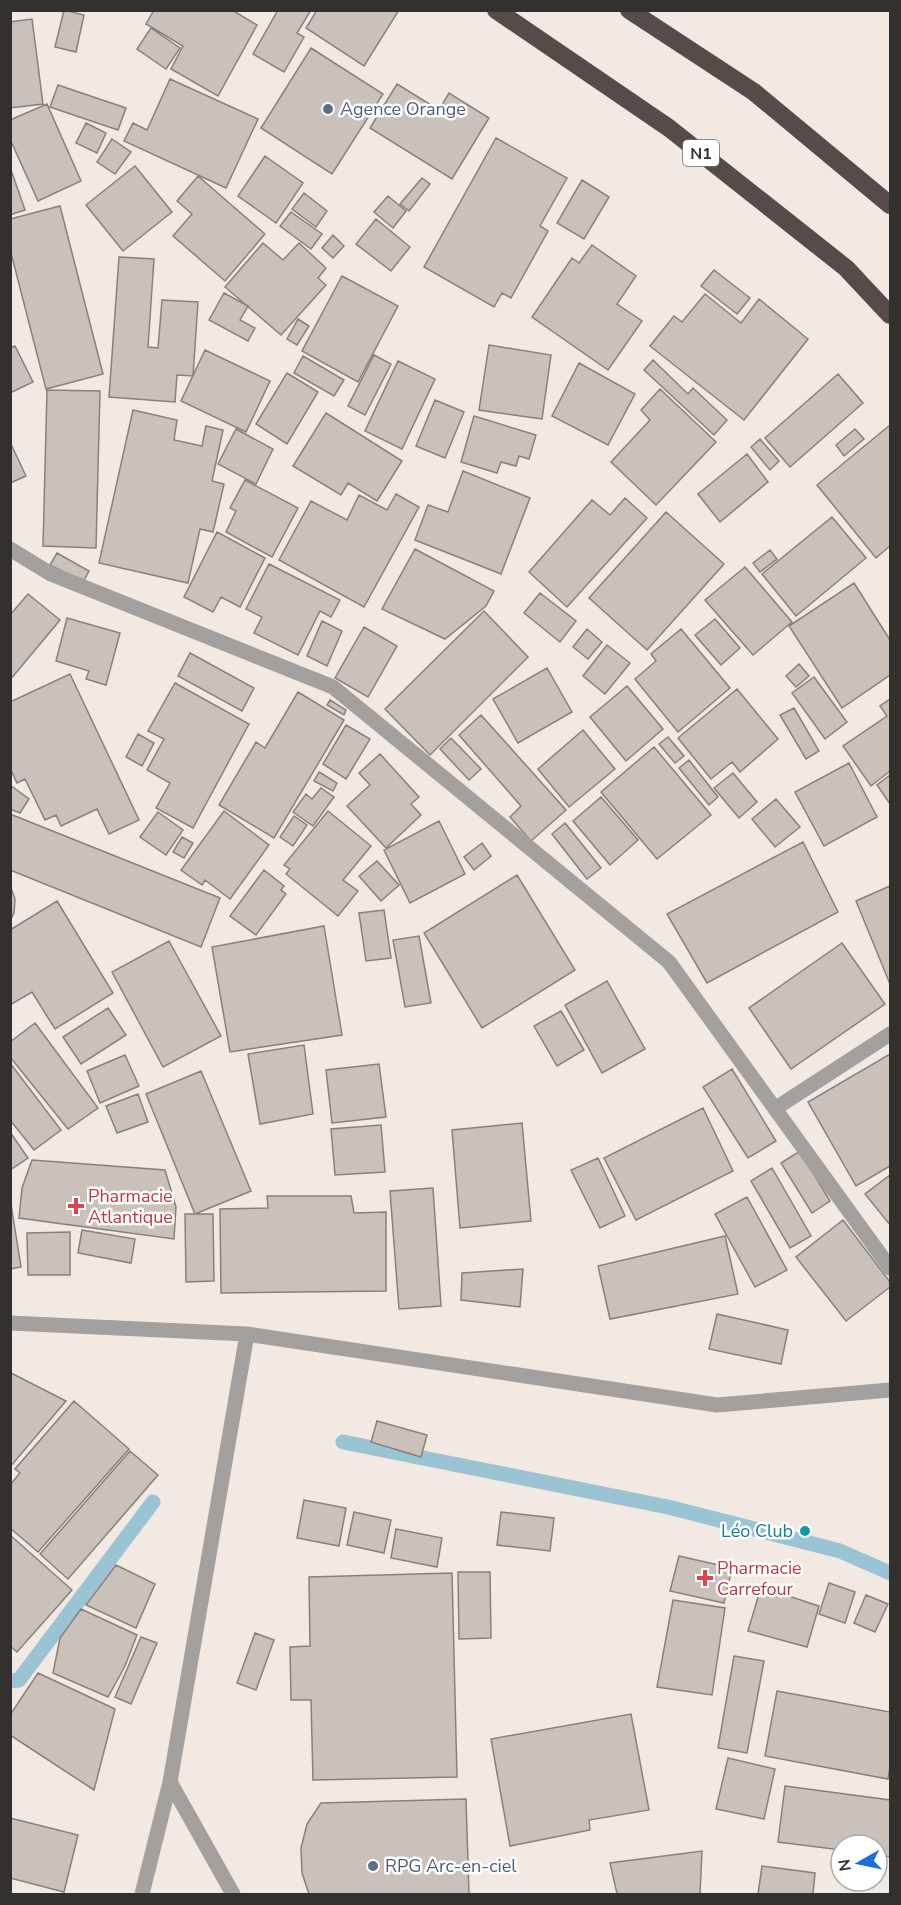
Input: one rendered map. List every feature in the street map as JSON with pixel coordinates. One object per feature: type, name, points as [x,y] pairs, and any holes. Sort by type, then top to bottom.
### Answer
[{"type":"highway","name":"N1","points":[[496,10],[669,128],[846,268],[891,315]]},
{"type":"highway","points":[[629,10],[754,92],[891,205]]},
{"type":"street","points":[[10,549],[51,574],[333,687],[669,962],[891,1268]]},
{"type":"street","points":[[776,1108],[891,1034]]},
{"type":"street","points":[[10,1323],[247,1334],[717,1405],[891,1390]]},
{"type":"street","points":[[142,1894],[170,1782],[247,1334]]},
{"type":"street","points":[[170,1782],[233,1894]]},
{"type":"building","points":[[64,10],[84,15],[76,52],[55,47]]},
{"type":"building","points":[[154,10],[232,10],[257,25],[218,96],[171,69],[183,46],[146,24]]},
{"type":"building","points":[[278,10],[311,10],[297,33],[304,37],[284,72],[253,54]]},
{"type":"building","points":[[317,10],[399,10],[364,66],[306,28]]},
{"type":"building","points":[[32,19],[43,104],[10,108],[10,22]]},
{"type":"building","points":[[151,28],[180,48],[166,69],[137,49]]},
{"type":"building","points":[[311,48],[383,94],[332,174],[261,128]]},
{"type":"building","points":[[170,79],[258,119],[226,188],[124,141],[133,123],[147,130]]},
{"type":"building","points":[[397,84],[439,110],[449,93],[489,118],[452,179],[370,128]]},
{"type":"building","points":[[58,85],[126,108],[118,130],[50,107]]},
{"type":"building","points":[[47,104],[81,181],[38,201],[10,139],[10,120]]},
{"type":"building","points":[[86,123],[106,133],[97,153],[76,143]]},
{"type":"building","points":[[496,138],[567,178],[540,226],[548,231],[511,298],[502,293],[494,307],[424,267]]},
{"type":"building","points":[[112,139],[131,152],[115,174],[97,162]]},
{"type":"building","points":[[265,156],[303,183],[276,223],[238,196]]},
{"type":"building","points":[[135,166],[172,212],[123,251],[86,205]]},
{"type":"building","points":[[10,167],[25,210],[10,215]]},
{"type":"building","points":[[198,176],[265,234],[225,281],[173,236],[192,214],[177,201]]},
{"type":"building","points":[[422,178],[430,184],[409,211],[400,204]]},
{"type":"building","points":[[582,180],[609,197],[584,239],[557,223]]},
{"type":"building","points":[[304,193],[327,211],[316,227],[292,209]]},
{"type":"building","points":[[388,196],[406,211],[393,228],[374,212]]},
{"type":"building","points":[[60,206],[103,374],[46,389],[10,249],[10,219]]},
{"type":"building","points":[[291,212],[322,234],[311,249],[280,226]]},
{"type":"building","points":[[376,219],[410,247],[391,271],[356,244]]},
{"type":"building","points":[[333,235],[344,246],[333,258],[322,248]]},
{"type":"building","points":[[263,243],[283,260],[299,243],[326,268],[318,278],[326,285],[281,335],[225,287]]},
{"type":"building","points":[[592,245],[636,276],[617,304],[642,321],[608,370],[532,317],[572,258],[579,263]]},
{"type":"building","points":[[119,257],[154,259],[148,347],[158,348],[162,300],[198,302],[193,376],[177,375],[175,402],[109,397]]},
{"type":"building","points":[[714,270],[750,298],[737,314],[701,286]]},
{"type":"building","points":[[342,276],[398,306],[358,382],[302,351]]},
{"type":"building","points":[[224,293],[248,306],[240,320],[255,328],[248,341],[209,320]]},
{"type":"building","points":[[705,294],[741,323],[759,299],[808,339],[744,420],[650,346],[674,316],[682,322]]},
{"type":"building","points":[[298,319],[309,326],[297,345],[287,339]]},
{"type":"building","points":[[489,345],[551,355],[542,419],[479,410]]},
{"type":"building","points":[[15,346],[33,382],[10,393],[10,348]]},
{"type":"building","points":[[205,350],[270,381],[246,432],[181,401]]},
{"type":"building","points":[[374,355],[391,364],[365,415],[348,406]]},
{"type":"building","points":[[303,356],[344,380],[334,396],[294,373]]},
{"type":"building","points":[[653,360],[688,394],[693,388],[727,420],[714,435],[644,370]]},
{"type":"building","points":[[398,361],[435,379],[402,449],[365,431]]},
{"type":"building","points":[[579,363],[635,394],[608,445],[552,416]]},
{"type":"building","points":[[287,373],[318,392],[287,444],[256,424]]},
{"type":"building","points":[[838,374],[863,403],[790,467],[765,438]]},
{"type":"building","points":[[660,389],[716,442],[656,505],[611,462],[650,420],[641,410]]},
{"type":"building","points":[[47,390],[100,391],[96,548],[43,546]]},
{"type":"building","points":[[435,400],[464,412],[445,458],[416,446]]},
{"type":"building","points":[[133,410],[177,420],[174,440],[202,446],[206,426],[223,430],[212,481],[224,484],[213,532],[200,529],[188,583],[99,563]]},
{"type":"building","points":[[326,413],[402,461],[377,501],[348,483],[341,495],[293,466]]},
{"type":"building","points":[[474,416],[536,435],[529,459],[519,456],[516,466],[501,462],[497,473],[461,462]]},
{"type":"building","points":[[890,425],[890,546],[876,558],[817,485]]},
{"type":"building","points":[[236,429],[273,449],[256,484],[218,464]]},
{"type":"building","points":[[855,429],[864,439],[844,456],[836,445]]},
{"type":"building","points":[[760,439],[779,461],[770,470],[751,447]]},
{"type":"building","points":[[10,442],[26,476],[10,483]]},
{"type":"building","points":[[747,454],[768,482],[720,522],[698,494]]},
{"type":"building","points":[[463,471],[530,498],[501,574],[415,540],[428,505],[448,512]]},
{"type":"building","points":[[245,480],[298,508],[272,557],[226,532],[236,511],[230,508]]},
{"type":"building","points":[[396,494],[419,507],[364,607],[279,560],[311,501],[347,520],[359,495],[387,510]]},
{"type":"building","points":[[625,498],[647,518],[567,607],[529,572],[592,500],[610,515]]},
{"type":"building","points":[[666,512],[724,564],[647,650],[589,598]]},
{"type":"building","points":[[832,517],[866,558],[796,616],[762,574]]},
{"type":"building","points":[[217,532],[265,558],[240,607],[221,597],[213,612],[184,597]]},
{"type":"building","points":[[415,549],[494,591],[486,606],[445,639],[382,609]]},
{"type":"building","points":[[770,550],[777,559],[760,572],[753,563]]},
{"type":"building","points":[[57,553],[89,571],[83,582],[50,565]]},
{"type":"building","points":[[269,564],[340,600],[331,617],[320,611],[298,655],[254,633],[262,617],[246,609]]},
{"type":"building","points":[[745,567],[792,622],[753,655],[705,600]]},
{"type":"building","points":[[854,583],[890,640],[890,675],[842,708],[789,626]]},
{"type":"building","points":[[540,593],[576,621],[560,642],[524,613]]},
{"type":"building","points":[[28,594],[60,620],[10,680],[10,615]]},
{"type":"building","points":[[484,611],[528,657],[430,755],[385,709]]},
{"type":"building","points":[[67,618],[120,633],[106,685],[86,679],[89,671],[56,661]]},
{"type":"building","points":[[715,619],[740,648],[721,665],[695,635]]},
{"type":"building","points":[[322,621],[342,631],[327,666],[307,656]]},
{"type":"building","points":[[364,627],[397,646],[368,697],[335,678]]},
{"type":"building","points":[[587,629],[602,642],[588,659],[573,647]]},
{"type":"building","points":[[681,629],[730,688],[678,732],[635,679],[656,661],[651,654]]},
{"type":"building","points":[[607,645],[630,663],[605,694],[583,676]]},
{"type":"building","points":[[190,653],[254,688],[242,711],[178,676]]},
{"type":"building","points":[[799,664],[809,676],[796,687],[786,676]]},
{"type":"building","points":[[547,668],[572,712],[518,743],[493,699]]},
{"type":"building","points":[[70,674],[139,820],[109,834],[97,809],[61,826],[56,815],[45,820],[25,779],[17,783],[10,768],[10,702]]},
{"type":"building","points":[[814,677],[847,722],[825,739],[792,693]]},
{"type":"building","points":[[175,683],[249,724],[193,828],[156,808],[170,783],[147,770],[164,739],[148,731]]},
{"type":"building","points":[[627,686],[663,729],[626,761],[590,717]]},
{"type":"building","points":[[737,689],[778,739],[740,772],[732,762],[711,779],[678,738]]},
{"type":"building","points":[[298,692],[344,720],[274,838],[219,805],[256,742],[265,748]]},
{"type":"building","points":[[890,699],[890,771],[871,786],[843,746],[887,716],[880,706]]},
{"type":"building","points":[[330,700],[346,710],[344,715],[327,705]]},
{"type":"building","points":[[794,708],[819,751],[806,759],[780,715]]},
{"type":"building","points":[[481,715],[566,810],[531,841],[510,817],[521,806],[459,735]]},
{"type":"building","points":[[346,725],[370,739],[346,779],[323,764]]},
{"type":"building","points":[[583,730],[615,769],[569,807],[538,769]]},
{"type":"building","points":[[138,734],[154,743],[142,766],[126,757]]},
{"type":"building","points":[[668,737],[684,756],[675,763],[659,744]]},
{"type":"building","points":[[451,738],[481,769],[469,780],[440,749]]},
{"type":"building","points":[[654,747],[711,815],[657,859],[601,792]]},
{"type":"building","points":[[380,754],[419,797],[411,804],[421,815],[386,848],[347,806],[370,785],[359,773]]},
{"type":"building","points":[[689,760],[718,797],[709,805],[679,768]]},
{"type":"building","points":[[849,763],[877,817],[824,846],[795,792]]},
{"type":"building","points":[[319,772],[337,783],[333,791],[314,781]]},
{"type":"building","points":[[733,773],[757,802],[739,818],[714,788]]},
{"type":"building","points":[[890,775],[890,804],[877,785]]},
{"type":"building","points":[[10,785],[29,799],[20,813],[10,809]]},
{"type":"building","points":[[321,788],[334,797],[313,826],[293,812],[306,794],[312,799]]},
{"type":"building","points":[[601,797],[638,840],[610,865],[573,821]]},
{"type":"building","points":[[776,799],[800,827],[775,847],[752,819]]},
{"type":"building","points":[[224,811],[269,845],[230,899],[205,880],[202,885],[181,870]]},
{"type":"building","points":[[328,811],[371,846],[343,880],[358,891],[338,916],[286,874],[290,869],[284,865]]},
{"type":"building","points":[[158,812],[183,830],[166,855],[140,837]]},
{"type":"building","points":[[10,814],[220,898],[201,947],[10,870]]},
{"type":"building","points":[[294,816],[307,825],[293,846],[280,837]]},
{"type":"building","points":[[439,821],[465,874],[410,903],[384,850]]},
{"type":"building","points":[[565,823],[601,868],[587,879],[552,834]]},
{"type":"building","points":[[182,837],[193,843],[184,858],[173,852]]},
{"type":"building","points":[[803,842],[838,912],[707,983],[667,914]]},
{"type":"building","points":[[482,843],[491,856],[474,870],[464,857]]},
{"type":"building","points":[[377,861],[399,885],[381,901],[359,876]]},
{"type":"building","points":[[264,870],[284,886],[281,890],[286,894],[256,935],[230,916]]},
{"type":"building","points":[[517,875],[575,970],[482,1028],[424,933]]},
{"type":"building","points":[[10,885],[15,899],[14,913],[10,921]]},
{"type":"building","points":[[890,886],[890,984],[856,901]]},
{"type":"building","points":[[57,901],[113,993],[55,1029],[32,992],[10,1005],[10,930]]},
{"type":"building","points":[[384,910],[391,958],[366,961],[359,913]]},
{"type":"building","points":[[324,926],[342,1035],[230,1052],[212,947]]},
{"type":"building","points":[[419,936],[431,1003],[405,1007],[393,940]]},
{"type":"building","points":[[169,941],[221,1036],[163,1067],[112,972]]},
{"type":"building","points":[[842,943],[885,1004],[791,1069],[749,1008]]},
{"type":"building","points":[[607,981],[645,1049],[602,1073],[565,1005]]},
{"type":"building","points":[[108,1008],[126,1035],[81,1064],[63,1037]]},
{"type":"building","points":[[561,1011],[584,1050],[557,1066],[534,1026]]},
{"type":"building","points":[[35,1023],[98,1108],[68,1129],[10,1057],[10,1042]]},
{"type":"building","points":[[304,1045],[313,1114],[260,1124],[248,1054]]},
{"type":"building","points":[[890,1054],[890,1166],[856,1186],[808,1102]]},
{"type":"building","points":[[125,1055],[139,1086],[100,1103],[87,1071]]},
{"type":"building","points":[[10,1063],[61,1130],[34,1150],[10,1120]]},
{"type":"building","points":[[379,1064],[386,1117],[332,1123],[326,1070]]},
{"type":"building","points":[[732,1069],[776,1141],[748,1158],[703,1087]]},
{"type":"building","points":[[201,1071],[251,1191],[195,1214],[146,1094]]},
{"type":"building","points":[[138,1094],[148,1122],[117,1133],[106,1106]]},
{"type":"building","points":[[703,1108],[733,1171],[636,1220],[604,1158]]},
{"type":"building","points":[[522,1123],[531,1221],[460,1228],[452,1130]]},
{"type":"building","points":[[381,1125],[385,1172],[335,1175],[331,1129]]},
{"type":"building","points":[[10,1132],[28,1158],[10,1170]]},
{"type":"building","points":[[800,1151],[830,1201],[812,1213],[781,1163]]},
{"type":"building","points":[[598,1158],[625,1216],[600,1228],[571,1170]]},
{"type":"building","points":[[32,1160],[165,1170],[176,1207],[174,1239],[19,1218],[22,1188]]},
{"type":"building","points":[[772,1168],[811,1236],[790,1248],[751,1181]]},
{"type":"building","points":[[890,1175],[890,1225],[865,1194]]},
{"type":"building","points":[[433,1188],[441,1306],[399,1309],[390,1191]]},
{"type":"building","points":[[267,1196],[351,1196],[354,1213],[386,1212],[386,1291],[221,1293],[220,1209],[268,1208]]},
{"type":"building","points":[[747,1197],[787,1270],[755,1287],[715,1214]]},
{"type":"building","points":[[10,1198],[21,1267],[10,1269]]},
{"type":"building","points":[[185,1214],[213,1214],[214,1281],[186,1282]]},
{"type":"building","points":[[843,1220],[890,1282],[890,1287],[846,1321],[796,1257]]},
{"type":"building","points":[[82,1230],[135,1239],[131,1263],[78,1253]]},
{"type":"building","points":[[70,1232],[70,1275],[28,1275],[27,1233]]},
{"type":"building","points":[[725,1236],[738,1294],[610,1319],[598,1266]]},
{"type":"building","points":[[523,1269],[520,1307],[461,1300],[462,1273]]},
{"type":"building","points":[[717,1314],[788,1330],[781,1364],[709,1349]]},
{"type":"building","points":[[10,1373],[66,1401],[10,1467]]},
{"type":"building","points":[[74,1401],[129,1449],[38,1552],[10,1528],[10,1485],[20,1473],[15,1469]]},
{"type":"building","points":[[377,1421],[427,1435],[421,1457],[371,1442]]},
{"type":"building","points":[[130,1451],[158,1475],[68,1579],[40,1554]]},
{"type":"building","points":[[304,1500],[346,1508],[339,1546],[297,1538]]},
{"type":"building","points":[[354,1512],[391,1520],[384,1553],[347,1545]]},
{"type":"building","points":[[501,1512],[554,1518],[550,1551],[497,1545]]},
{"type":"building","points":[[396,1529],[442,1538],[437,1567],[391,1558]]},
{"type":"building","points":[[10,1535],[72,1590],[17,1652],[10,1646]]},
{"type":"building","points":[[679,1556],[732,1568],[724,1603],[670,1591]]},
{"type":"building","points":[[116,1565],[155,1584],[136,1628],[86,1605]]},
{"type":"building","points":[[458,1572],[490,1572],[491,1638],[459,1639]]},
{"type":"building","points":[[452,1573],[457,1777],[313,1780],[311,1700],[291,1700],[290,1647],[310,1646],[309,1577]]},
{"type":"building","points":[[829,1583],[855,1592],[845,1623],[819,1614]]},
{"type":"building","points":[[761,1587],[819,1606],[807,1647],[748,1631]]},
{"type":"building","points":[[866,1595],[888,1604],[875,1632],[854,1623]]},
{"type":"building","points":[[673,1600],[725,1608],[712,1695],[657,1687]]},
{"type":"building","points":[[81,1609],[137,1635],[125,1666],[108,1697],[53,1673],[60,1638]]},
{"type":"building","points":[[255,1633],[274,1640],[256,1690],[237,1683]]},
{"type":"building","points":[[141,1637],[157,1643],[131,1704],[115,1697]]},
{"type":"building","points":[[734,1656],[764,1661],[747,1753],[718,1748]]},
{"type":"building","points":[[38,1673],[115,1709],[94,1790],[10,1735],[10,1715]]},
{"type":"building","points":[[777,1691],[890,1712],[888,1779],[765,1756]]},
{"type":"building","points":[[631,1714],[649,1810],[589,1820],[590,1830],[510,1846],[491,1739]]},
{"type":"building","points":[[728,1758],[775,1769],[764,1819],[716,1809]]},
{"type":"building","points":[[785,1786],[890,1800],[890,1857],[889,1833],[829,1833],[829,1848],[778,1842]]},
{"type":"building","points":[[466,1799],[469,1894],[309,1894],[302,1873],[301,1848],[307,1824],[321,1803]]},
{"type":"building","points":[[10,1818],[78,1835],[64,1892],[10,1878]]},
{"type":"building","points":[[702,1851],[700,1894],[617,1894],[610,1863]]},
{"type":"building","points":[[762,1866],[815,1873],[813,1894],[758,1894]]},
{"type":"waterway","points":[[343,1442],[668,1507],[840,1551],[890,1573]]},
{"type":"waterway","points":[[10,1681],[19,1680],[153,1502]]},
{"type":"place","name":"Agence Orange","points":[[328,109]]},
{"type":"place","name":"Pharmacie Atlantique","points":[[76,1206]]},
{"type":"place","name":"Léo Club","points":[[805,1531]]},
{"type":"place","name":"Pharmacie Carrefour","points":[[705,1578]]},
{"type":"place","name":"RPG Arc-en-ciel","points":[[373,1866]]}]
